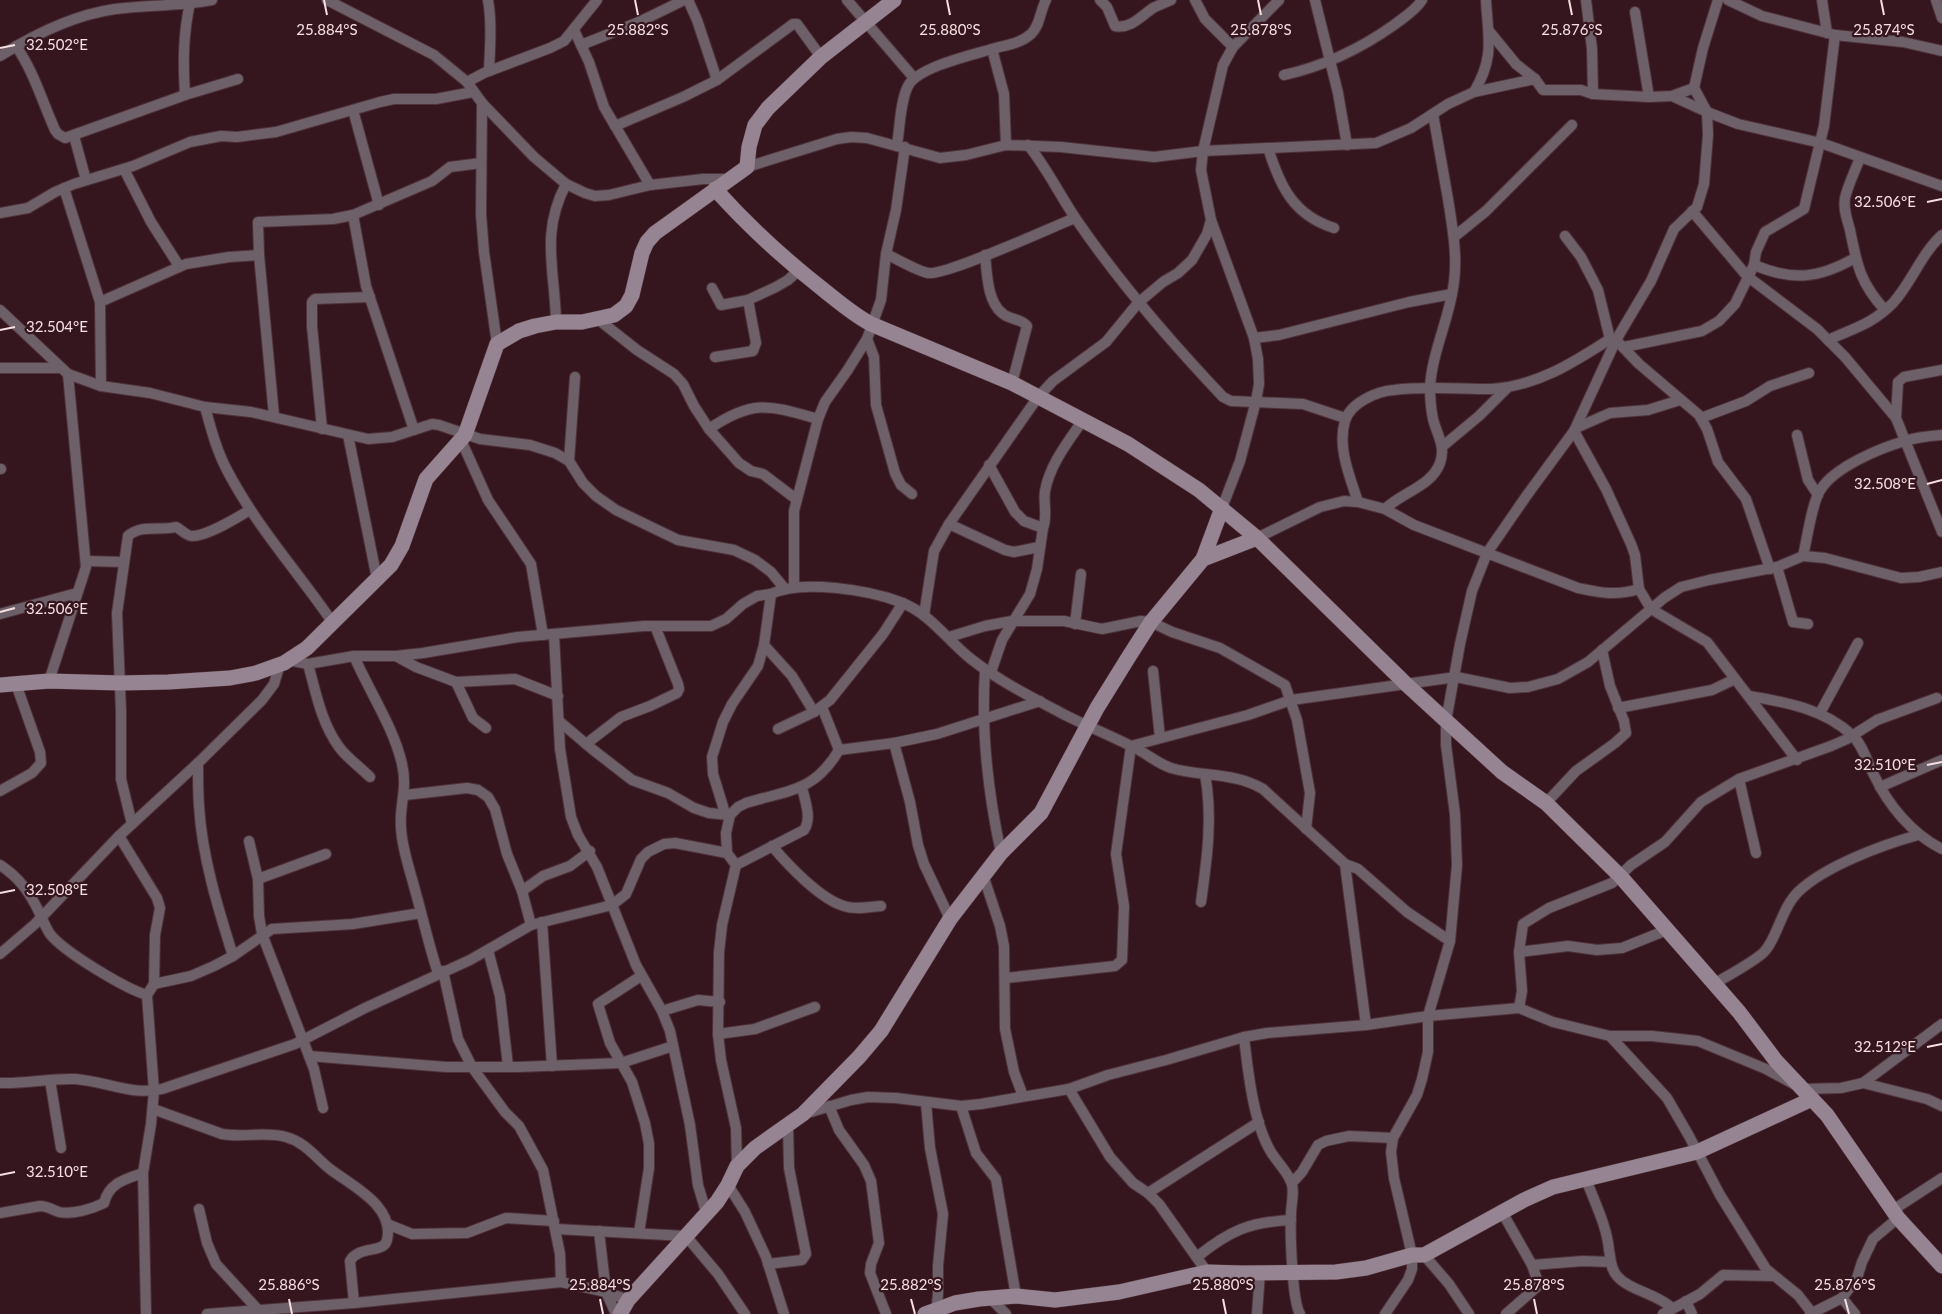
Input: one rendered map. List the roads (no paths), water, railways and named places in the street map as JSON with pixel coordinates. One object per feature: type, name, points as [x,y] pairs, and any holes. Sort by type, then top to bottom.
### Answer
[{"type":"street","points":[[0,56],[45,30],[112,5],[190,3],[212,0]]},
{"type":"street","points":[[327,0],[434,55],[470,87],[482,104],[534,157],[566,183],[585,193],[595,196],[650,185],[703,179],[730,179]]},
{"type":"street","points":[[488,0],[489,71]]},
{"type":"street","points":[[0,213],[28,208],[64,188],[124,169],[205,138],[276,132],[394,99],[436,99],[470,87],[489,71],[550,48],[564,40],[597,0]]},
{"type":"street","points":[[581,45],[639,22],[684,0]]},
{"type":"street","points":[[688,0],[717,80]]},
{"type":"street","points":[[847,0],[914,78]]},
{"type":"street","points":[[747,167],[749,147],[756,125],[768,108],[822,57],[894,0]]},
{"type":"street","points":[[789,588],[796,499],[818,419],[825,402],[848,371],[869,332],[881,300],[886,255],[896,210],[905,93],[914,78],[941,66],[1005,47],[1029,35],[1038,21],[1046,0]]},
{"type":"street","points":[[1100,0],[1107,6],[1115,26],[1119,27],[1126,26],[1171,0]]},
{"type":"street","points":[[1195,0],[1205,19],[1233,47]]},
{"type":"street","points":[[599,1231],[606,1292],[618,1314],[728,1185],[737,1166],[755,1148],[804,1114],[881,1031],[950,919],[1001,853],[1041,813],[1088,726],[1151,622],[1203,559],[1240,462],[1259,384],[1254,338],[1211,220],[1201,170],[1203,151],[1223,65],[1233,47],[1279,0]]},
{"type":"street","points":[[1316,0],[1338,93],[1347,145]]},
{"type":"street","points":[[1284,75],[1331,62],[1364,45],[1405,16],[1422,0]]},
{"type":"street","points":[[1474,92],[1489,59],[1489,31],[1485,0]]},
{"type":"street","points":[[1586,0],[1592,49],[1593,94]]},
{"type":"street","points":[[1469,1314],[1449,1284],[1418,1255],[1394,1178],[1392,1152],[1393,1138],[1417,1095],[1422,1079],[1428,1052],[1428,1016],[1450,941],[1457,865],[1455,814],[1446,745],[1446,721],[1460,644],[1472,591],[1487,553],[1575,429],[1617,342],[1651,281],[1674,229],[1697,207],[1704,184],[1708,135],[1707,112],[1694,88],[1718,0]]},
{"type":"street","points":[[1728,0],[1762,16],[1831,34],[1903,42],[1942,51]]},
{"type":"street","points":[[1358,502],[1343,447],[1345,418],[1360,403],[1391,390],[1507,388],[1555,372],[1617,342],[1702,331],[1726,315],[1735,304],[1754,265],[1756,252],[1765,232],[1804,209],[1811,173],[1821,143],[1831,34],[1822,0]]},
{"type":"street","points":[[1936,0],[1942,18]]},
{"type":"street","points":[[186,95],[183,50],[190,3]]},
{"type":"street","points":[[1635,12],[1649,97]]},
{"type":"street","points":[[615,126],[717,80],[793,24],[797,24],[822,57]]},
{"type":"street","points":[[574,30],[604,107],[650,185]]},
{"type":"street","points":[[1489,31],[1516,64],[1535,79],[1543,90],[1581,90],[1593,94],[1649,97],[1672,96],[1694,88]]},
{"type":"street","points":[[16,46],[26,60],[55,130],[65,138],[238,79]]},
{"type":"street","points":[[992,49],[1004,94],[1006,145]]},
{"type":"street","points":[[497,344],[519,331],[535,326],[556,322],[600,320],[614,315],[626,306],[632,295],[642,253],[647,242],[655,233],[747,167],[837,139],[867,138],[940,158],[966,155],[1006,145],[1154,157],[1203,151],[1376,143],[1411,128],[1448,104],[1474,92],[1535,79]]},
{"type":"street","points":[[1672,96],[1738,124],[1821,143],[1942,186]]},
{"type":"street","points":[[0,791],[32,773],[41,764],[40,752],[8,684],[49,681],[120,683],[230,678],[256,673],[284,662],[307,648],[391,565],[402,546],[426,479],[463,438],[497,344],[484,252],[482,104]]},
{"type":"street","points":[[353,110],[379,205]]},
{"type":"street","points":[[1385,509],[1436,471],[1443,446],[1434,421],[1430,389],[1432,366],[1452,294],[1455,260],[1454,237],[1432,114]]},
{"type":"street","points":[[1454,237],[1486,211],[1572,125]]},
{"type":"street","points":[[74,136],[86,180]]},
{"type":"street","points":[[1028,145],[1045,168],[1075,218],[1138,303],[1223,397],[1231,401],[1303,404],[1345,418]]},
{"type":"street","points":[[1269,148],[1279,179],[1294,203],[1314,221],[1334,228]]},
{"type":"street","points":[[1860,158],[1845,198],[1844,211],[1855,258],[1866,286],[1885,310]]},
{"type":"street","points":[[274,416],[257,225],[261,221],[333,219],[353,215],[432,181],[450,167],[481,163]]},
{"type":"street","points":[[124,169],[151,222],[180,266]]},
{"type":"street","points":[[556,322],[551,226],[556,203],[566,183]]},
{"type":"street","points":[[64,188],[100,302],[101,386]]},
{"type":"street","points":[[715,189],[749,227],[798,271],[859,318],[869,332],[874,357],[876,405],[895,473],[901,484],[912,494]]},
{"type":"street","points":[[1692,212],[1747,276],[1817,328],[1845,357],[1896,418],[1942,532]]},
{"type":"street","points":[[353,215],[370,297],[414,430]]},
{"type":"street","points":[[886,255],[929,273],[959,266],[1075,218]]},
{"type":"street","points":[[924,615],[934,551],[949,524],[1038,397],[1053,381],[1106,342],[1138,303],[1192,260],[1207,234],[1211,220]]},
{"type":"street","points":[[1828,340],[1864,326],[1885,310],[1905,286],[1931,245],[1942,235]]},
{"type":"street","points":[[1565,236],[1581,257],[1598,290],[1617,342],[1701,418],[1718,462],[1746,499],[1793,622],[1808,624]]},
{"type":"street","points":[[100,302],[147,283],[180,266],[230,257],[259,255]]},
{"type":"street","points":[[985,255],[994,300],[1001,313],[1024,322],[1027,326],[1012,383]]},
{"type":"street","points":[[1754,265],[1784,275],[1802,277],[1828,272],[1855,258]]},
{"type":"street","points":[[712,288],[721,305],[747,300],[776,287],[798,271]]},
{"type":"street","points":[[1254,338],[1279,335],[1409,302],[1452,294]]},
{"type":"street","points":[[322,429],[312,326],[312,302],[315,299],[370,297]]},
{"type":"street","points":[[715,357],[750,353],[755,348],[747,300]]},
{"type":"street","points":[[0,310],[65,371],[101,386],[150,393],[205,407],[274,416],[369,439],[381,438],[432,424],[439,425],[463,438],[530,445],[555,453],[569,461],[583,483],[596,496],[616,510],[678,540],[734,550],[755,560],[789,588]]},
{"type":"street","points":[[600,320],[637,350],[674,374],[683,384],[693,406],[709,429],[746,469],[763,474],[796,499]]},
{"type":"street","points":[[869,332],[1012,383],[1083,420],[1128,444],[1199,490],[1257,537],[1406,684],[1502,772],[1546,803],[1620,877],[1739,1012],[1776,1061],[1827,1116],[1896,1214],[1942,1266]]},
{"type":"street","points":[[0,369],[65,371]]},
{"type":"street","points":[[1896,418],[1898,382],[1904,377],[1942,370]]},
{"type":"street","points":[[49,681],[86,567],[65,371]]},
{"type":"street","points":[[1701,418],[1746,401],[1770,386],[1809,373]]},
{"type":"street","points":[[569,461],[575,377]]},
{"type":"street","points":[[1443,446],[1479,416],[1507,388]]},
{"type":"street","points":[[1575,429],[1610,413],[1648,410],[1680,400]]},
{"type":"street","points":[[205,407],[212,434],[227,471],[250,510],[333,623]]},
{"type":"street","points":[[709,429],[738,411],[759,407],[774,408],[818,419]]},
{"type":"street","points":[[1001,853],[989,791],[984,719],[988,671],[1012,621],[1030,594],[1046,520],[1044,495],[1046,487],[1058,457],[1083,420]]},
{"type":"street","points":[[1575,429],[1631,544],[1635,555],[1639,589],[1651,609],[1707,642],[1797,760]]},
{"type":"street","points":[[348,435],[377,579]]},
{"type":"street","points":[[1797,435],[1808,480],[1818,495]]},
{"type":"street","points":[[1803,556],[1821,488],[1847,466],[1865,456],[1906,440],[1942,435]]},
{"type":"street","points":[[463,438],[488,500],[531,564],[548,635],[558,696],[560,749],[571,817],[578,834],[590,851],[641,976],[662,1011],[673,1046],[690,1125],[698,1185],[706,1212]]},
{"type":"street","points":[[989,465],[1015,512],[1024,521],[1043,528]]},
{"type":"street","points":[[1203,559],[1257,537],[1320,507],[1344,501],[1385,509],[1414,525],[1578,588],[1604,594],[1621,594],[1639,589]]},
{"type":"street","points":[[132,824],[121,778],[117,613],[128,536],[145,528],[178,527],[188,535],[194,536],[225,525],[250,510]]},
{"type":"street","points":[[949,524],[1014,552],[1039,547]]},
{"type":"street","points":[[1131,746],[1248,715],[1291,699],[1455,677],[1510,688],[1528,687],[1558,679],[1588,662],[1651,609],[1681,588],[1709,580],[1773,568],[1803,556],[1825,558],[1901,578],[1942,572]]},
{"type":"street","points":[[86,561],[124,562]]},
{"type":"street","points":[[1075,624],[1081,574]]},
{"type":"street","points":[[284,662],[308,664],[354,656],[396,656],[518,637],[656,626],[711,626],[726,619],[743,604],[757,596],[789,588],[855,591],[903,603],[924,615],[970,658],[988,671],[1040,701],[1170,768],[1250,781],[1263,789],[1344,864],[1358,869],[1407,912],[1450,941]]},
{"type":"street","points":[[0,614],[77,593]]},
{"type":"street","points":[[736,865],[727,853],[728,814],[712,774],[712,757],[723,722],[732,704],[758,666],[764,645],[771,594]]},
{"type":"street","points":[[778,729],[818,710],[857,669],[903,603]]},
{"type":"street","points":[[949,637],[985,626],[1012,621],[1050,620],[1102,629],[1141,621],[1151,622],[1172,632],[1220,648],[1285,685],[1297,720],[1310,793],[1305,829]]},
{"type":"street","points":[[586,744],[621,717],[677,693],[678,684],[656,626]]},
{"type":"street","points":[[1820,713],[1858,643]]},
{"type":"street","points":[[764,645],[818,710],[839,750]]},
{"type":"street","points":[[1546,803],[1576,771],[1626,733],[1610,686],[1602,650]]},
{"type":"street","points":[[354,656],[392,735],[403,770],[405,795],[401,811],[401,828],[405,855],[441,972],[458,1039],[472,1067],[504,1112],[519,1126],[543,1170],[562,1267],[561,1282]]},
{"type":"street","points":[[396,656],[416,667],[456,682],[515,679],[558,696]]},
{"type":"street","points":[[0,954],[42,917],[119,836],[198,764],[262,700],[274,684],[284,662]]},
{"type":"street","points":[[308,664],[319,709],[330,734],[340,749],[369,777]]},
{"type":"street","points":[[1153,671],[1160,738]]},
{"type":"street","points":[[1618,708],[1712,690],[1736,679]]},
{"type":"street","points":[[456,682],[473,718],[486,728]]},
{"type":"street","points":[[1749,696],[1785,703],[1820,713],[1833,720],[1853,736],[1880,787],[1906,822],[1918,835],[1942,849]]},
{"type":"street","points":[[1519,1008],[1522,991],[1519,952],[1523,924],[1549,908],[1612,883],[1630,865],[1665,842],[1701,802],[1739,779],[1797,760],[1853,736],[1877,720],[1937,698]]},
{"type":"street","points":[[839,750],[894,743],[937,734],[1040,701]]},
{"type":"street","points":[[560,721],[632,780],[668,793],[694,808],[709,813],[728,814],[746,803],[802,788],[820,775],[839,750]]},
{"type":"street","points":[[894,743],[924,864],[950,919]]},
{"type":"street","points":[[1006,978],[1115,966],[1122,960],[1125,920],[1116,854],[1131,746]]},
{"type":"street","points":[[1880,787],[1942,760]]},
{"type":"street","points":[[198,764],[199,806],[205,852],[233,956]]},
{"type":"street","points":[[1201,902],[1209,826],[1209,795],[1205,774]]},
{"type":"street","points":[[1739,779],[1756,853]]},
{"type":"street","points":[[405,795],[467,788],[478,790],[488,797],[495,809],[507,854],[536,924],[552,1066]]},
{"type":"street","points":[[737,1166],[736,1128],[721,1060],[718,1034],[719,952],[722,925],[736,865],[804,830],[807,825],[806,804],[802,788]]},
{"type":"street","points":[[1714,984],[1765,952],[1787,907],[1798,892],[1852,859],[1893,842],[1918,835]]},
{"type":"street","points":[[119,836],[159,903],[155,935],[154,984],[147,994],[154,1091],[143,1173],[146,1314]]},
{"type":"street","points":[[249,841],[258,879],[262,934],[309,1056],[323,1108]]},
{"type":"street","points":[[0,1083],[76,1079],[130,1090],[154,1091],[303,1040],[488,950],[536,924],[612,905],[626,894],[641,859],[648,852],[664,844],[675,843],[727,853]]},
{"type":"street","points":[[772,846],[802,877],[835,903],[845,907],[881,906]]},
{"type":"street","points":[[522,891],[543,876],[570,866],[590,851]]},
{"type":"street","points":[[258,879],[326,854]]},
{"type":"street","points":[[1344,864],[1366,1025]]},
{"type":"street","points":[[0,865],[19,879],[29,891],[52,936],[69,950],[132,990],[147,994]]},
{"type":"street","points":[[983,875],[1000,926],[1004,946],[1005,1029],[1014,1072],[1023,1096]]},
{"type":"street","points":[[154,984],[191,976],[233,956],[272,929],[353,924],[421,913]]},
{"type":"street","points":[[1519,952],[1568,946],[1598,950],[1622,948],[1666,930]]},
{"type":"street","points":[[488,950],[500,996],[508,1066]]},
{"type":"street","points":[[639,1233],[649,1168],[649,1144],[639,1101],[628,1072],[610,1043],[598,1004],[641,976]]},
{"type":"street","points":[[662,1011],[698,1000],[720,1002]]},
{"type":"street","points":[[718,1034],[755,1029],[815,1007]]},
{"type":"street","points":[[804,1114],[868,1097],[961,1106],[1069,1089],[1108,1075],[1244,1037],[1519,1008],[1553,1022],[1610,1036],[1652,1036],[1698,1041],[1766,1069],[1808,1094]]},
{"type":"street","points":[[926,1103],[930,1148],[943,1214],[933,1312],[955,1304],[990,1298],[1016,1296],[1055,1300],[1119,1293],[1207,1272],[1350,1271],[1418,1255],[1552,1187],[1697,1152],[1808,1094],[1863,1083],[1942,1024]]},
{"type":"street","points":[[1610,1036],[1667,1098],[1747,1239],[1773,1276],[1798,1295],[1811,1313],[1830,1309],[1842,1298],[1857,1278],[1862,1262],[1874,1239],[1896,1214],[1942,1178]]},
{"type":"street","points":[[1244,1037],[1258,1122],[1270,1152],[1292,1184],[1294,1292],[1300,1314]]},
{"type":"street","points":[[309,1056],[446,1067],[552,1066],[621,1063],[673,1046]]},
{"type":"street","points":[[50,1080],[61,1148]]},
{"type":"street","points":[[1863,1083],[1927,1099],[1942,1106]]},
{"type":"street","points":[[1069,1089],[1110,1157],[1133,1183],[1159,1204],[1207,1272]]},
{"type":"street","points":[[829,1106],[839,1130],[864,1165],[871,1181],[879,1243],[870,1273],[886,1314]]},
{"type":"street","points":[[961,1106],[976,1153],[996,1179],[1016,1296]]},
{"type":"street","points":[[153,1109],[222,1134],[233,1136],[270,1134],[287,1137],[303,1144],[330,1170],[373,1201],[387,1224],[385,1245],[358,1252],[350,1261],[354,1303]]},
{"type":"street","points":[[1148,1193],[1258,1122]]},
{"type":"street","points":[[768,1264],[802,1260],[806,1254],[789,1168],[788,1124]]},
{"type":"street","points":[[1292,1184],[1318,1145],[1326,1141],[1349,1136],[1393,1138]]},
{"type":"street","points":[[0,1213],[40,1206],[66,1212],[98,1206],[104,1203],[110,1190],[119,1181],[143,1173]]},
{"type":"street","points":[[1586,1179],[1604,1227],[1610,1262],[1617,1276],[1665,1302],[1668,1311],[1700,1294],[1723,1275],[1773,1276]]},
{"type":"street","points":[[728,1185],[758,1237],[784,1314]]},
{"type":"street","points":[[199,1209],[207,1243],[216,1264],[260,1312]]},
{"type":"street","points":[[1502,1212],[1532,1265],[1539,1285],[1506,1314]]},
{"type":"street","points":[[387,1224],[412,1234],[467,1233],[506,1218],[599,1231],[686,1236],[718,1274],[745,1314]]},
{"type":"street","points":[[1197,1257],[1231,1232],[1269,1221],[1291,1220]]},
{"type":"street","points":[[1384,1314],[1408,1280],[1418,1255]]},
{"type":"street","points":[[1532,1265],[1583,1261],[1610,1262]]},
{"type":"street","points":[[1257,1314],[1260,1272]]},
{"type":"street","points":[[207,1314],[260,1312],[561,1282],[606,1292],[628,1300]]},
{"type":"street","points":[[990,1298],[1006,1314]]},
{"type":"street","points":[[1842,1298],[1855,1314]]},
{"type":"street","points":[[1686,1301],[1692,1314]]}]
